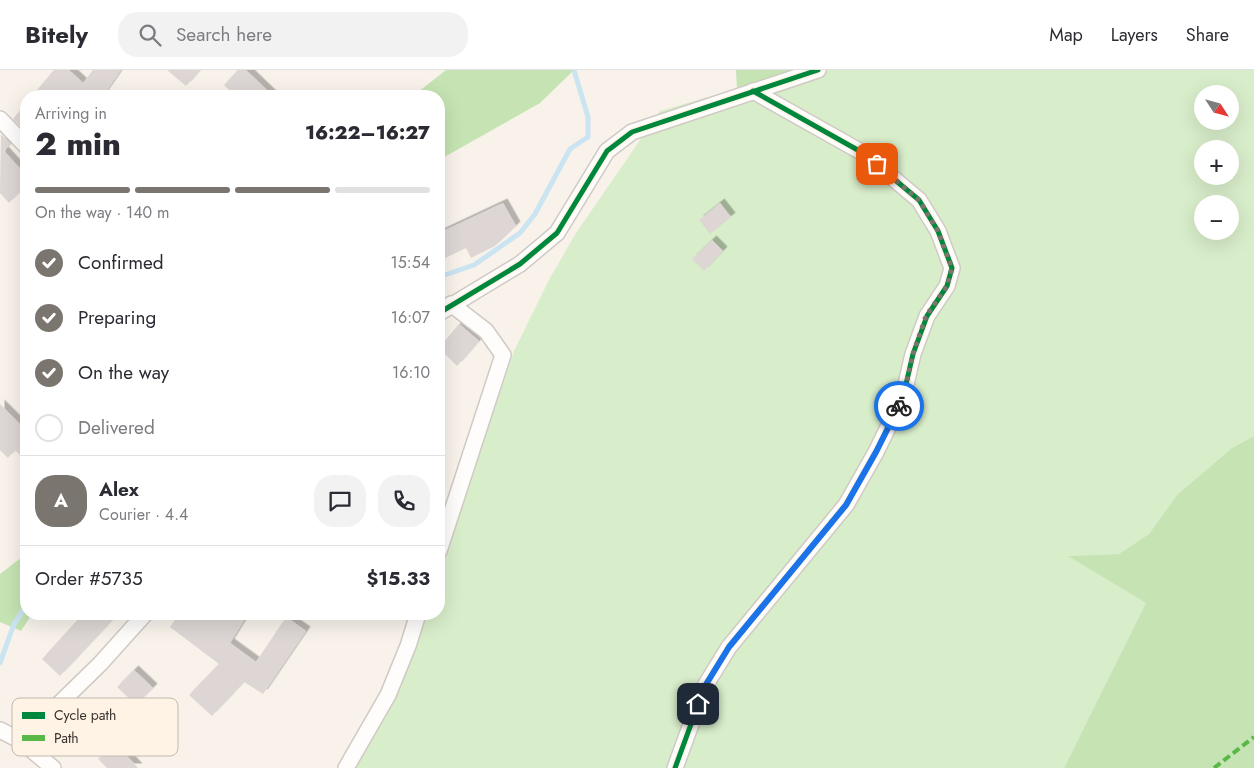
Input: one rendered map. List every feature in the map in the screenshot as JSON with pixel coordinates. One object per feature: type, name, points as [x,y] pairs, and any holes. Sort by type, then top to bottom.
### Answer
[{"type":"street","points":[[445,308],[520,264],[556,233],[606,151],[632,132],[698,112],[753,91],[818,70]]},
{"type":"street","points":[[675,768],[705,686],[729,647],[846,505],[876,452],[903,398],[913,354],[926,316],[947,286],[952,268],[938,231],[919,200],[862,153],[753,91]]},
{"type":"street","points":[[0,119],[20,140]]},
{"type":"street","points":[[445,308],[486,331],[503,356],[445,533]]},
{"type":"street","points":[[65,698],[100,664],[140,620]]},
{"type":"street","points":[[346,768],[388,695],[408,646],[416,620]]},
{"type":"street","points":[[0,730],[12,736]]},
{"type":"street","points":[[39,756],[53,768]]},
{"type":"green space","points":[[446,70],[574,70],[540,103],[445,157],[445,90],[421,90]]},
{"type":"green space","points":[[736,70],[801,70],[737,89]]},
{"type":"green space","points":[[801,70],[1254,70],[1254,436],[1232,448],[1177,495],[1149,534],[1119,554],[1069,556],[1146,603],[1064,768],[352,768],[421,620],[445,620],[445,552],[514,351],[550,278],[576,233],[660,111]]},
{"type":"green space","points":[[1254,436],[1254,768],[1064,768],[1146,603],[1068,556],[1119,554],[1149,534],[1177,495],[1232,448]]},
{"type":"green space","points":[[20,559],[20,620],[28,620],[21,631],[0,622],[0,574]]},
{"type":"building","points":[[54,70],[69,70],[83,83],[93,70],[121,70],[107,90],[37,90]]},
{"type":"building","points":[[167,70],[200,70],[186,86]]},
{"type":"building","points":[[238,70],[246,70],[267,90],[229,90],[224,85]]},
{"type":"building","points":[[20,110],[20,126],[13,119]]},
{"type":"building","points":[[1,134],[11,144],[4,151],[20,168],[20,192],[9,203],[0,193]]},
{"type":"building","points":[[503,203],[516,226],[495,246],[471,258],[466,248],[445,258],[445,230]]},
{"type":"building","points":[[720,203],[731,217],[710,234],[699,220]]},
{"type":"building","points":[[712,240],[723,251],[704,271],[692,259]]},
{"type":"building","points":[[459,324],[479,341],[457,366],[445,354],[445,341]]},
{"type":"building","points":[[0,404],[20,424],[20,455],[15,450],[8,458],[0,450]]},
{"type":"building","points":[[78,620],[112,620],[60,676],[42,659]]},
{"type":"building","points":[[175,620],[244,620],[230,643],[256,662],[284,620],[290,620],[306,631],[263,694],[244,682],[212,716],[189,695],[219,664],[170,627]]},
{"type":"building","points":[[134,670],[153,688],[143,698],[129,698],[117,687]]},
{"type":"building","points":[[101,756],[127,756],[138,768],[107,768],[98,759]]},
{"type":"waterway","points":[[445,275],[474,265],[520,233],[535,214],[570,149],[588,137],[588,117],[574,70]]},
{"type":"waterway","points":[[0,663],[14,624],[20,615]]},
{"type":"marked path","points":[[1214,768],[1254,737]]},
{"type":"cycle path","points":[[445,309],[520,264],[557,233],[607,151],[632,132],[818,70]]},
{"type":"cycle path","points":[[675,768],[705,686],[729,647],[846,505],[876,452],[903,397],[913,354],[927,316],[947,286],[952,268],[938,231],[919,200],[863,153],[753,91]]},
{"type":"way so far","points":[[877,164],[919,200],[938,231],[952,268],[947,286],[926,316],[913,354],[903,398],[899,406]]},
{"type":"route","points":[[698,704],[705,686],[729,647],[778,590],[795,565],[846,505],[899,406]]}]
